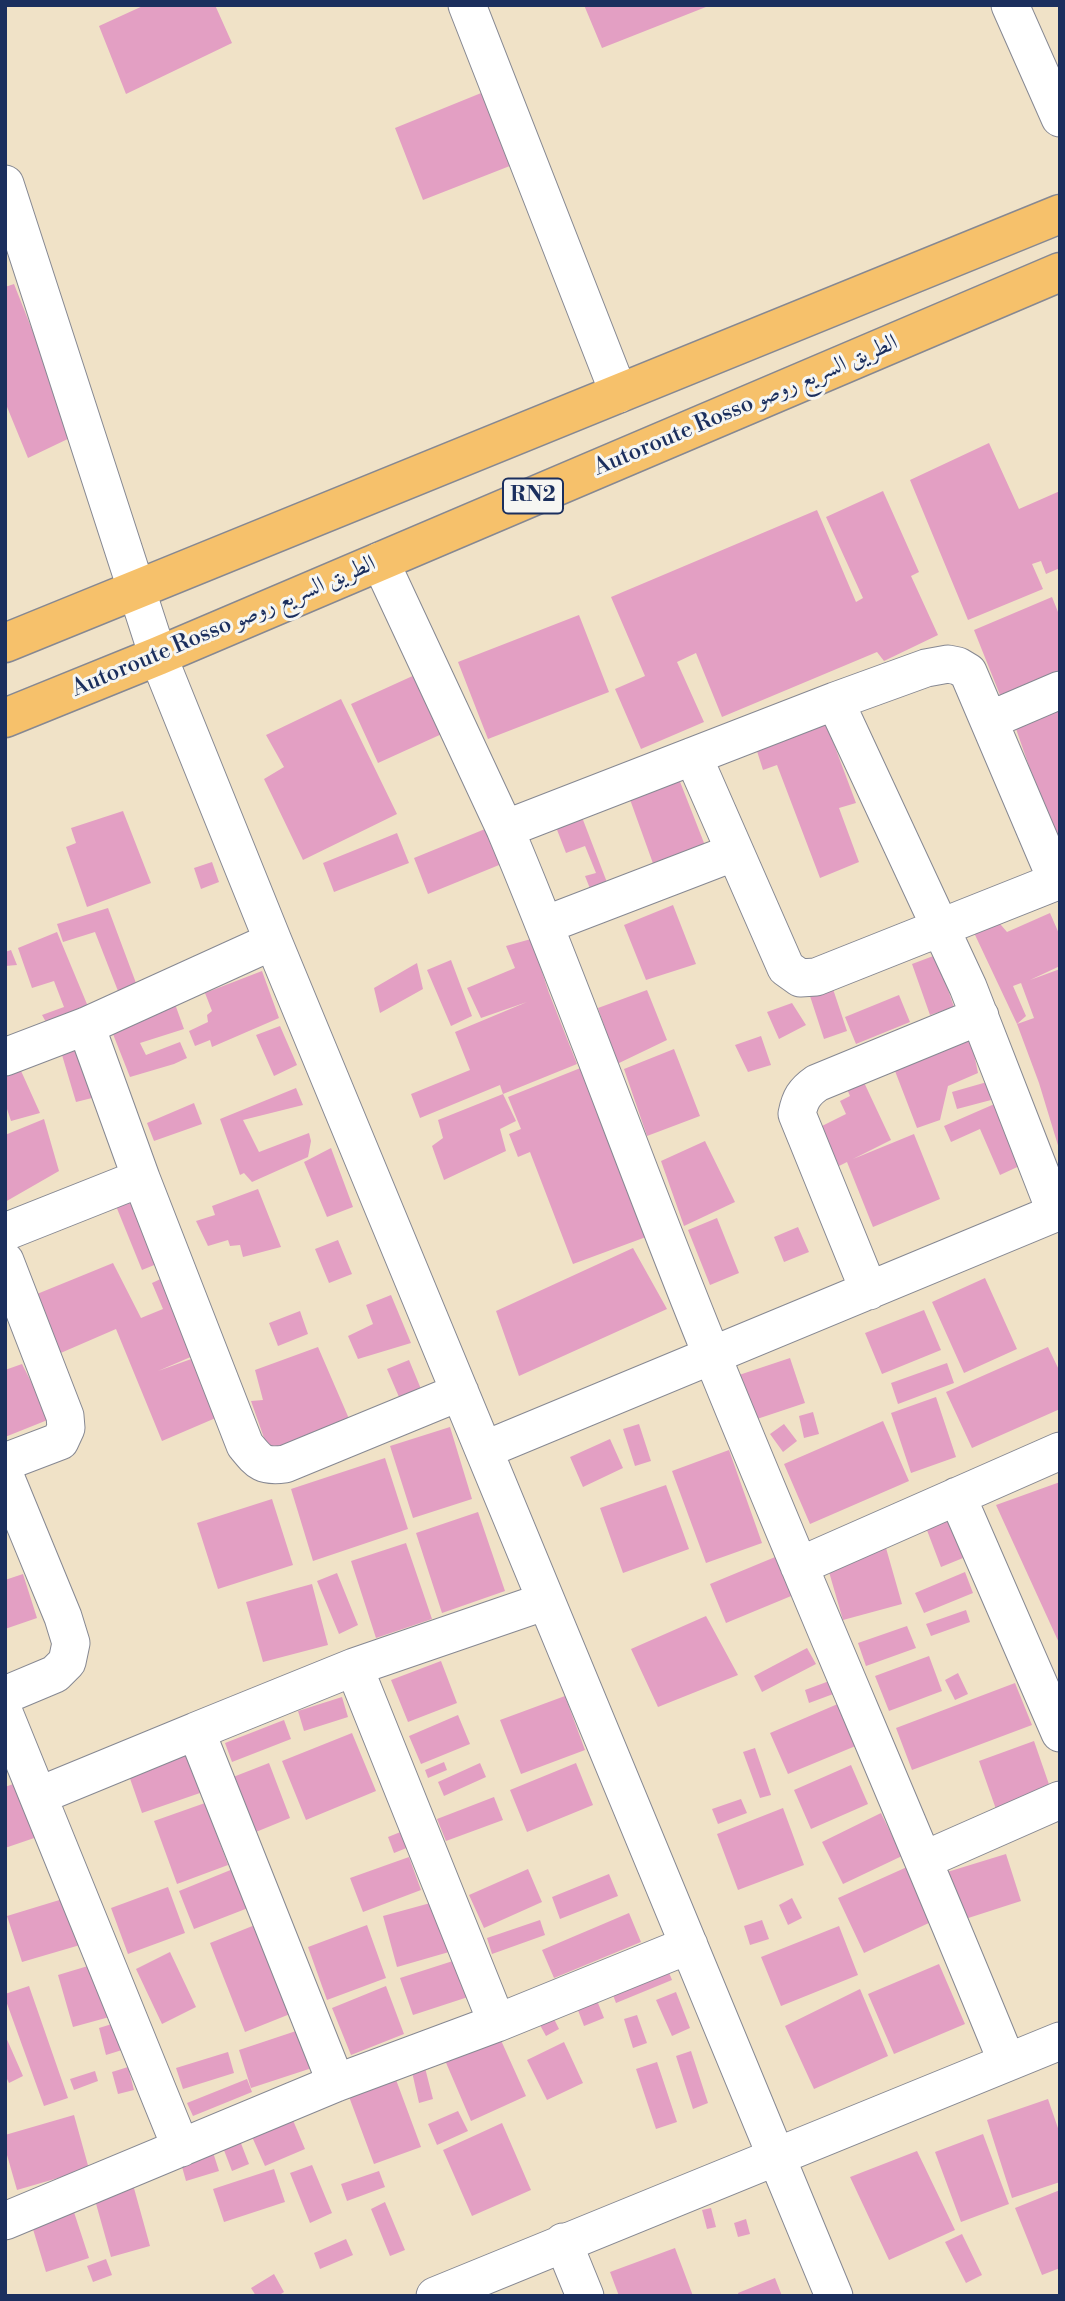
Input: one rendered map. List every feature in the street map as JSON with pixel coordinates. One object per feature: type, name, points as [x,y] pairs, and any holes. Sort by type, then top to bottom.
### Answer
[{"type":"highway","points":[[5,643],[1060,214]]},
{"type":"highway","name":"Autoroute Rosso الطريق السريع روصو","points":[[5,718],[158,656],[1060,272]]},
{"type":"street","points":[[467,5],[619,394]]},
{"type":"street","points":[[1010,5],[1060,118]]},
{"type":"street","points":[[5,184],[158,656],[273,941],[834,2296]]},
{"type":"street","points":[[380,561],[505,829],[545,925],[712,1356],[1007,2062]]},
{"type":"street","points":[[505,829],[693,756],[835,701],[926,668],[947,664],[968,672],[1058,881],[816,977],[800,978],[786,968],[693,756]]},
{"type":"street","points":[[990,720],[1060,691]]},
{"type":"street","points":[[484,1450],[1058,1212],[980,1016],[835,701]]},
{"type":"street","points":[[545,925],[735,852]]},
{"type":"street","points":[[5,1057],[86,1026],[273,941]]},
{"type":"street","points":[[869,1291],[797,1115],[800,1100],[804,1092],[817,1083],[980,1016]]},
{"type":"street","points":[[86,1026],[141,1178],[245,1446],[260,1463],[274,1466],[285,1464],[460,1392]]},
{"type":"street","points":[[5,1232],[141,1178]]},
{"type":"street","points":[[5,1261],[65,1416],[66,1428],[60,1441],[5,1462]]},
{"type":"street","points":[[799,1566],[1060,1451]]},
{"type":"street","points":[[5,1476],[63,1617],[71,1643],[66,1662],[55,1675],[5,1695]]},
{"type":"street","points":[[957,1496],[1060,1733]]},
{"type":"street","points":[[38,1796],[354,1667],[546,1601]]},
{"type":"street","points":[[354,1667],[497,2023]]},
{"type":"street","points":[[5,1715],[181,2148]]},
{"type":"street","points":[[196,1731],[336,2083]]},
{"type":"street","points":[[924,1860],[1060,1800]]},
{"type":"street","points":[[5,2221],[336,2083],[497,2023],[689,1945]]},
{"type":"street","points":[[435,2296],[1060,2041]]},
{"type":"street","points":[[563,2242],[584,2296]]},
{"type":"building","points":[[145,5],[215,5],[232,43],[126,94],[99,26]]},
{"type":"building","points":[[584,5],[711,5],[602,48]]},
{"type":"building","points":[[491,89],[520,162],[423,200],[395,128]]},
{"type":"building","points":[[14,284],[74,436],[28,458],[5,402],[5,287]]},
{"type":"building","points":[[989,443],[1019,509],[1060,491],[1060,568],[1046,574],[1041,561],[1032,564],[1043,589],[968,620],[910,480]]},
{"type":"building","points":[[883,491],[919,572],[911,576],[938,635],[884,661],[877,652],[722,717],[696,653],[677,662],[704,722],[641,749],[615,689],[645,676],[611,597],[817,510],[856,602],[863,598],[826,517]]},
{"type":"building","points":[[1052,597],[1060,617],[1060,671],[1000,695],[974,630]]},
{"type":"building","points":[[579,615],[609,692],[488,739],[458,662]]},
{"type":"building","points":[[417,674],[444,733],[378,763],[351,704]]},
{"type":"building","points":[[341,699],[397,814],[303,860],[264,779],[284,767],[266,735]]},
{"type":"building","points":[[1060,708],[1060,855],[1015,726]]},
{"type":"building","points":[[823,715],[856,803],[839,808],[859,862],[820,878],[777,765],[763,770],[756,748]]},
{"type":"building","points":[[677,774],[706,848],[655,869],[628,794]]},
{"type":"building","points":[[123,811],[151,883],[87,907],[66,847],[76,843],[71,828]]},
{"type":"building","points":[[580,812],[608,885],[591,891],[585,876],[596,873],[585,846],[566,853],[554,822]]},
{"type":"building","points":[[490,827],[504,863],[428,894],[414,858]]},
{"type":"building","points":[[397,833],[409,863],[334,892],[323,863]]},
{"type":"building","points":[[212,862],[219,882],[201,889],[194,868]]},
{"type":"building","points":[[673,905],[696,964],[646,980],[624,925]]},
{"type":"building","points":[[108,908],[136,983],[118,991],[95,932],[63,942],[57,924]]},
{"type":"building","points":[[989,911],[1007,932],[1050,913],[1060,936],[1060,966],[1030,980],[1060,969],[1060,1152],[1017,1024],[968,920]],"holes":[[[1021,983],[1034,1018],[1017,1024],[1026,1016],[1013,986]]]},
{"type":"building","points":[[57,932],[89,1009],[46,1022],[42,1015],[64,1007],[54,981],[32,988],[18,948]]},
{"type":"building","points":[[531,939],[577,1064],[503,1094],[500,1085],[420,1118],[411,1094],[470,1070],[455,1032],[527,1002],[481,1018],[467,988],[515,968],[506,946]]},
{"type":"building","points":[[11,950],[17,965],[5,966],[5,952]]},
{"type":"building","points":[[936,955],[954,1007],[930,1015],[912,964]]},
{"type":"building","points":[[451,960],[472,1016],[451,1026],[427,970]]},
{"type":"building","points":[[417,963],[423,989],[380,1013],[374,988]]},
{"type":"building","points":[[262,971],[279,1018],[212,1047],[210,1040],[195,1046],[189,1031],[208,1022],[207,1015],[212,1011],[205,993]]},
{"type":"building","points":[[831,983],[847,1031],[824,1039],[808,990]]},
{"type":"building","points":[[647,990],[667,1040],[617,1064],[598,1008]]},
{"type":"building","points":[[899,995],[910,1022],[856,1044],[845,1017]]},
{"type":"building","points":[[792,1003],[806,1025],[779,1039],[767,1012]]},
{"type":"building","points":[[175,1004],[184,1029],[140,1043],[146,1055],[180,1042],[187,1058],[130,1077],[111,1029]]},
{"type":"building","points":[[280,1026],[297,1065],[274,1076],[256,1035]]},
{"type":"building","points":[[970,1035],[978,1073],[948,1086],[940,1120],[917,1128],[895,1071]]},
{"type":"building","points":[[761,1036],[771,1065],[748,1072],[735,1045]]},
{"type":"building","points":[[83,1044],[100,1096],[76,1102],[62,1055]]},
{"type":"building","points":[[674,1049],[700,1116],[647,1136],[624,1069]]},
{"type":"building","points":[[17,1062],[40,1113],[11,1121],[5,1103],[5,1068]]},
{"type":"building","points":[[583,1067],[646,1237],[573,1264],[530,1152],[518,1157],[509,1134],[521,1129],[508,1097]]},
{"type":"building","points":[[861,1076],[891,1140],[853,1159],[914,1134],[940,1199],[873,1227],[847,1162],[839,1166],[820,1127],[846,1114],[840,1101],[850,1096],[845,1084]]},
{"type":"building","points":[[987,1082],[991,1100],[957,1109],[952,1092]]},
{"type":"building","points":[[296,1088],[303,1105],[243,1120],[259,1152],[309,1133],[311,1141],[308,1157],[252,1182],[244,1173],[240,1175],[220,1119]]},
{"type":"building","points":[[503,1094],[516,1121],[500,1129],[506,1151],[444,1180],[432,1146],[443,1138],[438,1120]]},
{"type":"building","points":[[999,1102],[1026,1163],[1000,1175],[980,1129],[951,1142],[944,1126]]},
{"type":"building","points":[[194,1103],[202,1124],[154,1141],[147,1123]]},
{"type":"building","points":[[44,1119],[59,1171],[5,1202],[5,1135]]},
{"type":"building","points":[[705,1141],[735,1202],[684,1226],[661,1161]]},
{"type":"building","points":[[331,1148],[353,1207],[327,1217],[304,1162]]},
{"type":"building","points":[[258,1189],[281,1247],[243,1257],[240,1245],[230,1246],[228,1240],[208,1246],[196,1221],[215,1215],[212,1206]]},
{"type":"building","points":[[138,1197],[164,1261],[142,1270],[116,1206]]},
{"type":"building","points":[[717,1218],[739,1273],[710,1285],[688,1230]]},
{"type":"building","points":[[798,1227],[809,1252],[784,1262],[774,1237]]},
{"type":"building","points":[[338,1240],[352,1274],[329,1283],[315,1249]]},
{"type":"building","points":[[633,1248],[667,1309],[519,1376],[496,1311]]},
{"type":"building","points":[[113,1263],[141,1318],[163,1309],[152,1283],[167,1276],[200,1353],[158,1371],[194,1358],[218,1417],[162,1441],[116,1329],[56,1355],[37,1294]]},
{"type":"building","points":[[985,1278],[1017,1349],[964,1373],[932,1302]]},
{"type":"building","points":[[391,1295],[411,1343],[358,1359],[348,1336],[373,1324],[366,1305]]},
{"type":"building","points":[[924,1310],[941,1350],[882,1374],[865,1333]]},
{"type":"building","points":[[300,1311],[308,1334],[278,1346],[269,1323]]},
{"type":"building","points":[[318,1347],[350,1421],[269,1452],[251,1401],[263,1400],[255,1370]]},
{"type":"building","points":[[1048,1347],[1060,1372],[1060,1409],[972,1448],[946,1392]]},
{"type":"building","points":[[790,1358],[805,1403],[754,1420],[739,1375]]},
{"type":"building","points":[[409,1360],[421,1389],[399,1397],[387,1369]]},
{"type":"building","points":[[947,1363],[954,1383],[898,1404],[891,1383]]},
{"type":"building","points":[[22,1364],[50,1419],[5,1437],[5,1370]]},
{"type":"building","points":[[936,1397],[956,1457],[911,1473],[891,1413]]},
{"type":"building","points":[[813,1412],[819,1434],[804,1438],[799,1416]]},
{"type":"building","points":[[883,1421],[909,1481],[810,1524],[784,1464]]},
{"type":"building","points":[[639,1424],[651,1461],[635,1466],[623,1429]]},
{"type":"building","points":[[784,1424],[797,1441],[783,1452],[770,1434]]},
{"type":"building","points":[[450,1427],[472,1499],[413,1518],[390,1446]]},
{"type":"building","points":[[610,1439],[623,1468],[583,1487],[570,1457]]},
{"type":"building","points":[[729,1450],[762,1543],[706,1563],[672,1471]]},
{"type":"building","points":[[385,1458],[408,1529],[313,1561],[291,1489]]},
{"type":"building","points":[[1060,1482],[1060,1645],[996,1505]]},
{"type":"building","points":[[666,1485],[689,1549],[623,1573],[600,1508]]},
{"type":"building","points":[[272,1499],[293,1565],[218,1589],[197,1523]]},
{"type":"building","points":[[478,1512],[505,1591],[442,1613],[416,1533]]},
{"type":"building","points":[[946,1516],[963,1558],[941,1567],[925,1525]]},
{"type":"building","points":[[406,1543],[432,1619],[376,1638],[351,1561]]},
{"type":"building","points":[[886,1548],[902,1604],[843,1620],[827,1565]]},
{"type":"building","points":[[780,1555],[796,1594],[726,1623],[710,1584]]},
{"type":"building","points":[[965,1572],[973,1593],[924,1613],[915,1593]]},
{"type":"building","points":[[337,1573],[358,1625],[339,1634],[317,1581]]},
{"type":"building","points":[[23,1574],[37,1618],[5,1629],[5,1580]]},
{"type":"building","points":[[312,1584],[328,1645],[263,1662],[246,1602]]},
{"type":"building","points":[[966,1610],[970,1622],[931,1636],[926,1624]]},
{"type":"building","points":[[706,1616],[738,1675],[658,1707],[631,1649]]},
{"type":"building","points":[[907,1626],[916,1648],[866,1666],[858,1643]]},
{"type":"building","points":[[807,1648],[816,1664],[762,1692],[754,1676]]},
{"type":"building","points":[[929,1656],[942,1691],[889,1711],[875,1676]]},
{"type":"building","points":[[441,1661],[457,1703],[408,1722],[391,1680]]},
{"type":"building","points":[[958,1673],[968,1694],[955,1700],[945,1680]]},
{"type":"building","points":[[832,1680],[836,1693],[809,1703],[805,1690]]},
{"type":"building","points":[[1015,1683],[1032,1725],[912,1770],[896,1728]]},
{"type":"building","points":[[565,1696],[585,1750],[521,1774],[500,1720]]},
{"type":"building","points":[[342,1697],[348,1717],[304,1731],[298,1711]]},
{"type":"building","points":[[840,1703],[858,1745],[788,1774],[770,1733]]},
{"type":"building","points":[[458,1715],[470,1744],[421,1764],[409,1736]]},
{"type":"building","points":[[284,1720],[291,1739],[232,1762],[225,1743]]},
{"type":"building","points":[[352,1733],[376,1791],[306,1820],[282,1761]]},
{"type":"building","points":[[1034,1741],[1052,1793],[997,1812],[979,1761]]},
{"type":"building","points":[[184,1747],[200,1793],[142,1813],[126,1767]]},
{"type":"building","points":[[755,1748],[771,1795],[760,1798],[743,1752]]},
{"type":"building","points":[[444,1762],[447,1770],[428,1778],[425,1770]]},
{"type":"building","points":[[269,1763],[290,1818],[251,1834],[228,1779]]},
{"type":"building","points":[[480,1763],[486,1777],[444,1796],[438,1782]]},
{"type":"building","points":[[576,1763],[593,1805],[527,1832],[510,1790]]},
{"type":"building","points":[[851,1765],[868,1804],[811,1829],[794,1790]]},
{"type":"building","points":[[24,1780],[43,1835],[5,1848],[5,1787]]},
{"type":"building","points":[[494,1797],[503,1820],[446,1841],[437,1819]]},
{"type":"building","points":[[741,1799],[747,1813],[718,1824],[712,1809]]},
{"type":"building","points":[[205,1803],[228,1865],[177,1884],[154,1821]]},
{"type":"building","points":[[783,1808],[804,1865],[738,1890],[717,1834]]},
{"type":"building","points":[[881,1813],[902,1856],[843,1884],[822,1842]]},
{"type":"building","points":[[403,1831],[409,1847],[394,1853],[388,1837]]},
{"type":"building","points":[[1006,1854],[1021,1901],[959,1921],[944,1873]]},
{"type":"building","points":[[409,1857],[421,1890],[363,1912],[350,1878]]},
{"type":"building","points":[[907,1867],[931,1922],[864,1953],[838,1898]]},
{"type":"building","points":[[233,1869],[248,1908],[194,1929],[179,1891]]},
{"type":"building","points":[[528,1869],[542,1902],[484,1928],[469,1895]]},
{"type":"building","points":[[609,1874],[618,1896],[560,1919],[552,1897]]},
{"type":"building","points":[[168,1887],[185,1933],[128,1954],[111,1908]]},
{"type":"building","points":[[66,1898],[80,1945],[22,1962],[7,1916]]},
{"type":"building","points":[[792,1898],[802,1918],[788,1925],[779,1905]]},
{"type":"building","points":[[434,1902],[449,1952],[397,1967],[383,1916]]},
{"type":"building","points":[[629,1913],[641,1942],[554,1978],[542,1950]]},
{"type":"building","points":[[540,1920],[545,1935],[492,1954],[487,1938]]},
{"type":"building","points":[[762,1920],[769,1939],[750,1945],[744,1926]]},
{"type":"building","points":[[265,1921],[300,2010],[245,2032],[210,1943]]},
{"type":"building","points":[[367,1925],[386,1978],[327,2000],[308,1947]]},
{"type":"building","points":[[839,1926],[858,1975],[781,2006],[761,1957]]},
{"type":"building","points":[[170,1952],[196,2007],[162,2024],[136,1969]]},
{"type":"building","points":[[456,1960],[468,1997],[413,2015],[400,1978]]},
{"type":"building","points":[[98,1963],[113,2016],[73,2027],[58,1975]]},
{"type":"building","points":[[939,1964],[965,2024],[894,2054],[868,1994]]},
{"type":"building","points":[[666,1965],[672,1980],[616,2003],[610,1987]]},
{"type":"building","points":[[29,1986],[68,2098],[44,2106],[5,1998],[5,1994]]},
{"type":"building","points":[[386,1986],[404,2034],[351,2055],[332,2008]]},
{"type":"building","points":[[860,1989],[888,2056],[814,2089],[785,2026]]},
{"type":"building","points":[[676,1992],[690,2028],[672,2036],[656,2000]]},
{"type":"building","points":[[596,1998],[604,2018],[584,2026],[576,2005]]},
{"type":"building","points":[[549,2009],[559,2029],[546,2036],[535,2016]]},
{"type":"building","points":[[637,2015],[647,2043],[633,2048],[624,2019]]},
{"type":"building","points":[[115,2023],[122,2050],[106,2055],[99,2028]]},
{"type":"building","points":[[495,2027],[526,2096],[471,2121],[441,2051]]},
{"type":"building","points":[[302,2029],[315,2067],[251,2088],[239,2050]]},
{"type":"building","points":[[5,2035],[23,2076],[9,2083],[5,2075]]},
{"type":"building","points":[[564,2042],[583,2083],[547,2100],[527,2060]]},
{"type":"building","points":[[691,2051],[708,2103],[693,2109],[676,2056]]},
{"type":"building","points":[[228,2052],[234,2073],[183,2089],[176,2068]]},
{"type":"building","points":[[423,2060],[433,2099],[419,2103],[410,2063]]},
{"type":"building","points":[[657,2062],[677,2122],[656,2129],[636,2069]]},
{"type":"building","points":[[128,2067],[134,2090],[118,2094],[112,2072]]},
{"type":"building","points":[[95,2071],[98,2081],[74,2090],[70,2079]]},
{"type":"building","points":[[395,2077],[421,2147],[374,2164],[348,2094]]},
{"type":"building","points":[[247,2079],[252,2092],[193,2116],[187,2103]]},
{"type":"building","points":[[1048,2099],[1060,2134],[1060,2182],[1012,2198],[987,2120]]},
{"type":"building","points":[[458,2111],[468,2131],[437,2145],[428,2124]]},
{"type":"building","points":[[290,2113],[305,2149],[265,2166],[249,2130]]},
{"type":"building","points":[[74,2115],[89,2169],[17,2190],[5,2148],[5,2135]]},
{"type":"building","points":[[502,2123],[531,2190],[472,2216],[443,2150]]},
{"type":"building","points":[[237,2133],[249,2164],[232,2171],[220,2140]]},
{"type":"building","points":[[983,2134],[1009,2204],[961,2222],[935,2152]]},
{"type":"building","points":[[211,2146],[219,2171],[186,2181],[179,2156]]},
{"type":"building","points":[[917,2151],[955,2230],[889,2260],[850,2177]]},
{"type":"building","points":[[312,2165],[332,2213],[310,2223],[290,2173]]},
{"type":"building","points":[[274,2169],[285,2202],[224,2222],[213,2189]]},
{"type":"building","points":[[379,2171],[385,2187],[347,2201],[341,2184]]},
{"type":"building","points":[[132,2181],[150,2246],[111,2257],[93,2193]]},
{"type":"building","points":[[1060,2190],[1060,2268],[1042,2275],[1015,2208]]},
{"type":"building","points":[[385,2202],[405,2250],[390,2256],[371,2209]]},
{"type":"building","points":[[71,2203],[89,2258],[46,2272],[29,2216]]},
{"type":"building","points":[[711,2208],[716,2227],[707,2229],[702,2210]]},
{"type":"building","points":[[746,2219],[750,2234],[738,2237],[734,2223]]},
{"type":"building","points":[[962,2234],[982,2275],[966,2283],[945,2242]]},
{"type":"building","points":[[346,2239],[353,2255],[320,2269],[314,2253]]},
{"type":"building","points":[[675,2248],[693,2296],[619,2296],[610,2272]]},
{"type":"building","points":[[106,2259],[112,2275],[93,2282],[87,2266]]},
{"type":"building","points":[[274,2274],[284,2292],[278,2296],[256,2296],[251,2288]]},
{"type":"building","points":[[775,2278],[782,2296],[739,2296],[738,2293]]}]
